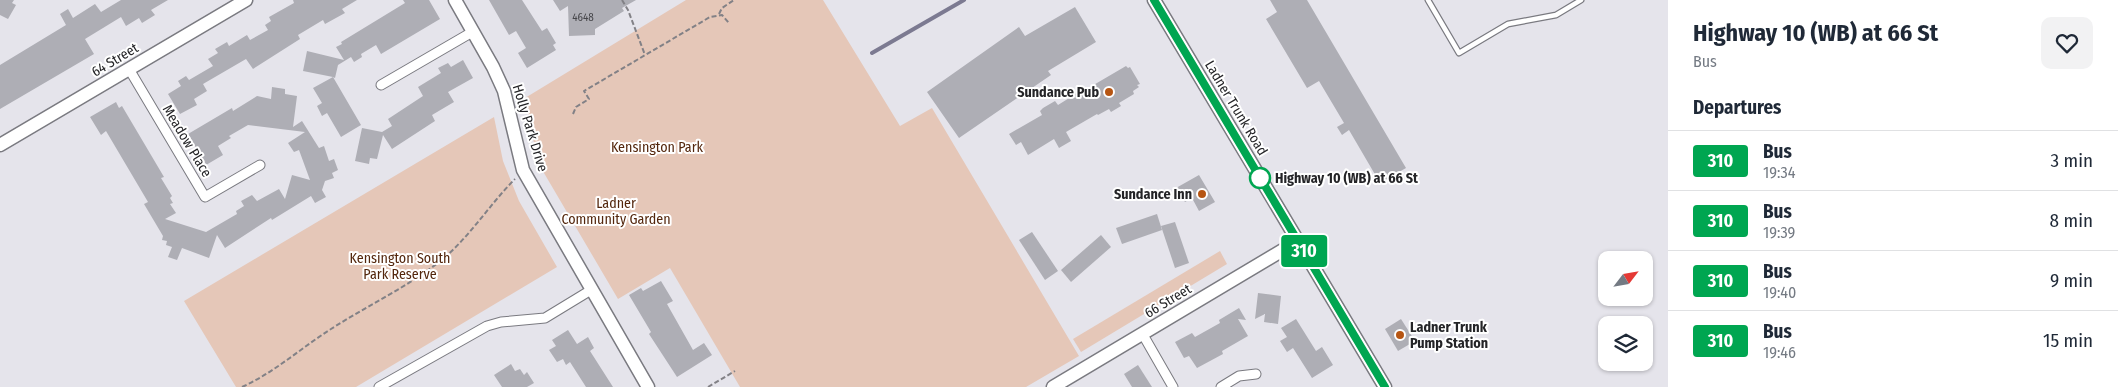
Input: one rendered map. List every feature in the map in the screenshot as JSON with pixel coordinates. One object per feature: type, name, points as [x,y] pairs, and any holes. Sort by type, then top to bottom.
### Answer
[{"type":"street","name":"64 Street","points":[[0,145],[246,0]]},
{"type":"street","name":"Holly Park Drive","points":[[455,0],[474,31],[504,91],[523,170],[648,387]]},
{"type":"street","name":"Ladner Trunk Road","points":[[1154,0],[1385,387]]},
{"type":"street","points":[[381,85],[474,31]]},
{"type":"street","name":"Meadow Place","points":[[129,70],[205,197],[260,165]]},
{"type":"street","name":"66 Street","points":[[1052,387],[1298,241]]},
{"type":"street","points":[[379,387],[487,326],[502,322],[545,318],[591,290]]},
{"type":"street","points":[[1142,333],[1173,387]]},
{"type":"street","points":[[1220,387],[1239,376],[1256,374]]},
{"type":"lane","points":[[1428,0],[1459,53],[1508,24],[1556,15],[1581,0]]},
{"type":"path","points":[[622,0],[628,10],[645,55]]},
{"type":"path","points":[[719,14],[722,8],[734,0]]},
{"type":"path","points":[[573,114],[576,107],[589,100],[584,92],[710,17],[719,14],[725,17],[729,23]]},
{"type":"path","points":[[242,387],[263,378],[329,330],[444,258],[465,238],[504,189],[523,170]]},
{"type":"path","points":[[708,387],[735,371]]},
{"type":"green space","points":[[686,0],[823,0],[900,126],[932,108],[1079,356],[1026,387],[740,387],[670,268],[618,299],[544,173],[536,153],[525,98]]},
{"type":"green space","name":"Kensington South Park Reserve","points":[[494,117],[503,161],[519,201],[557,267],[356,387],[236,387],[184,301]]},
{"type":"green space","points":[[1220,251],[1227,264],[1081,352],[1073,339]]},
{"type":"building","points":[[0,0],[14,0],[12,3],[16,5],[8,19],[0,15]]},
{"type":"building","points":[[121,0],[168,0],[151,10],[155,15],[142,23],[139,18],[126,26],[121,17],[85,39],[94,54],[0,109],[0,65],[66,25],[60,14],[68,9],[73,18],[95,4],[101,12]]},
{"type":"building","points":[[293,0],[357,0],[342,9],[345,13],[325,24],[323,20],[298,35],[300,39],[253,69],[246,59],[203,84],[207,91],[194,99],[197,105],[180,114],[168,94],[181,86],[178,81],[186,76],[189,80],[213,66],[208,59],[218,53],[215,49],[227,42],[229,46],[247,35],[250,40],[268,30],[265,25],[271,21],[269,17],[294,3]]},
{"type":"building","points":[[403,0],[429,0],[440,19],[381,54],[376,45],[361,54],[362,57],[354,62],[351,57],[338,65],[335,78],[303,71],[307,51],[344,60],[336,47],[342,44],[341,42],[405,3]]},
{"type":"building","points":[[489,0],[522,0],[542,31],[547,28],[556,43],[553,45],[556,50],[527,68],[518,53],[526,48],[516,31],[509,35]]},
{"type":"building","points":[[553,0],[636,0],[622,8],[624,11],[595,29],[595,35],[569,36],[568,6],[560,11]]},
{"type":"building","points":[[1270,0],[1307,0],[1406,168],[1380,183],[1349,130],[1342,135],[1337,127],[1344,123],[1319,81],[1307,88],[1266,19],[1277,12]]},
{"type":"building","points":[[1075,7],[1096,42],[1048,71],[1051,75],[959,138],[927,92],[1019,27],[1025,36]]},
{"type":"building","points":[[463,60],[473,78],[448,92],[454,102],[432,115],[435,121],[392,149],[383,135],[377,159],[370,158],[369,164],[355,161],[362,128],[382,132],[392,126],[388,119],[423,96],[418,87],[441,73],[438,68],[448,63],[451,67]]},
{"type":"building","points":[[1126,66],[1130,67],[1140,84],[1133,91],[1134,94],[1119,103],[1121,106],[1111,112],[1109,109],[1097,114],[1066,132],[1071,141],[1059,148],[1054,139],[1028,155],[1021,142],[1016,145],[1009,134],[1042,115],[1040,111],[1043,108],[1055,101],[1058,105],[1073,94],[1084,88],[1085,90]]},
{"type":"building","points":[[333,77],[361,125],[341,137],[327,113],[322,116],[317,106],[322,103],[313,88]]},
{"type":"building","points":[[272,87],[285,89],[285,94],[297,96],[293,127],[302,121],[319,148],[324,146],[329,161],[334,159],[338,170],[332,173],[334,178],[325,181],[322,190],[326,197],[315,203],[311,196],[272,220],[271,218],[225,248],[217,235],[209,258],[182,248],[177,260],[168,257],[172,247],[166,245],[167,241],[162,240],[163,236],[144,204],[148,202],[106,131],[101,135],[90,117],[116,102],[119,108],[122,106],[164,177],[161,178],[172,196],[170,198],[173,203],[170,204],[176,213],[165,219],[206,232],[237,214],[236,211],[244,206],[241,201],[252,195],[257,201],[279,189],[285,199],[292,175],[310,180],[299,150],[294,152],[288,143],[305,132],[248,125],[229,136],[231,138],[218,146],[223,155],[206,165],[188,134],[232,108],[233,111],[257,96],[271,99]]},
{"type":"building","points":[[1199,175],[1215,202],[1199,211],[1192,198],[1185,202],[1176,188]]},
{"type":"building","points":[[1157,214],[1162,230],[1122,244],[1116,228]]},
{"type":"building","points":[[1175,222],[1189,263],[1175,268],[1161,226]]},
{"type":"building","points":[[1032,232],[1058,271],[1045,280],[1019,240]]},
{"type":"building","points":[[1101,235],[1111,247],[1071,282],[1061,270]]},
{"type":"building","points":[[661,281],[673,301],[667,304],[693,350],[704,343],[712,355],[677,377],[649,334],[651,332],[629,295],[641,288],[643,291]]},
{"type":"building","points":[[1258,293],[1281,296],[1278,324],[1264,322],[1265,314],[1255,319]]},
{"type":"building","points":[[1239,308],[1246,320],[1238,319],[1248,336],[1222,351],[1223,354],[1197,368],[1189,356],[1184,358],[1175,342],[1192,333],[1195,337],[1220,323],[1219,320]]},
{"type":"building","points":[[1296,319],[1316,351],[1322,347],[1333,365],[1312,378],[1293,348],[1287,352],[1280,341],[1287,337],[1281,328]]},
{"type":"building","name":"Ladner Trunk Pump Station","points":[[1401,319],[1415,341],[1398,351],[1385,329]]},
{"type":"building","points":[[568,330],[577,344],[588,337],[594,348],[590,351],[613,387],[586,387],[570,362],[566,365],[563,359],[557,362],[549,350],[556,346],[552,340]]},
{"type":"building","points":[[511,364],[515,371],[520,369],[524,375],[527,372],[534,383],[527,387],[502,387],[494,375]]},
{"type":"building","points":[[1138,365],[1152,387],[1132,387],[1124,374]]},
{"type":"waterway","points":[[872,53],[964,0]]},
{"type":"bus line","name":"310","points":[[1154,0],[1385,387]]},
{"type":"place","name":"Sundance Pub","points":[[1109,92]]},
{"type":"place","name":"Highway 10 (WB) at 66 St","points":[[1260,178]]},
{"type":"place","name":"Sundance Inn","points":[[1202,194]]},
{"type":"place","name":"Ladner Trunk Pump Station","points":[[1400,335]]},
{"type":"park label","name":"Kensington Park","points":[[657,147]]},
{"type":"park label","name":"Ladner Community Garden","points":[[616,212]]}]
